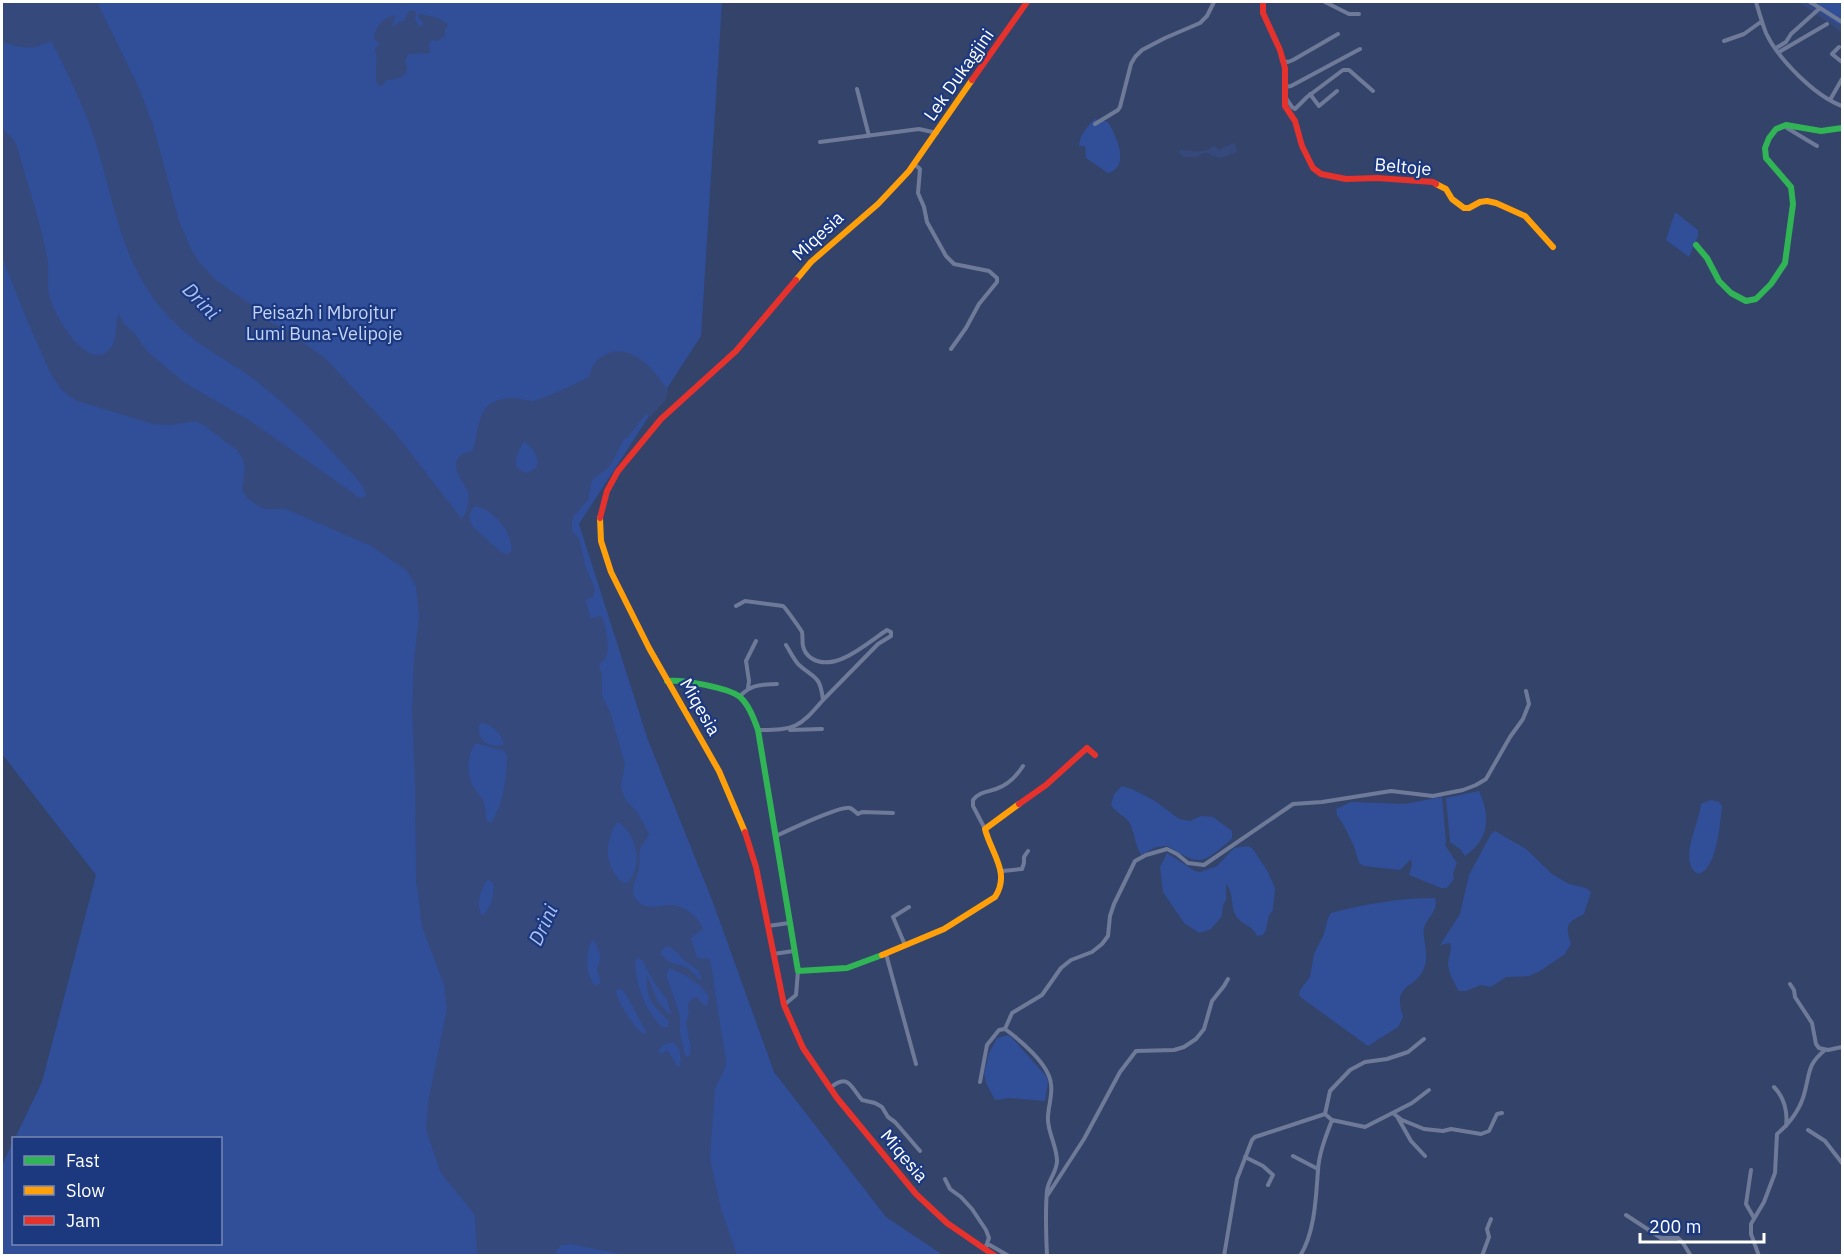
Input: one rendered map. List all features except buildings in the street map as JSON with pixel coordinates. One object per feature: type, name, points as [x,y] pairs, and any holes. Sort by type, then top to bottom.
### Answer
[{"type":"street","name":"Lek Dukagjini","points":[[878,204],[914,164],[1028,2]]},
{"type":"street","points":[[1095,124],[1118,110],[1131,64],[1138,53],[1204,20],[1214,2]]},
{"type":"street","name":"Beltoje","points":[[1263,2],[1263,13],[1283,61],[1285,106],[1295,121],[1307,159],[1317,171],[1346,179],[1377,178],[1433,182],[1446,189],[1452,199],[1464,208],[1487,201],[1519,213],[1537,228],[1553,247]]},
{"type":"street","points":[[1325,2],[1349,14],[1359,14]]},
{"type":"street","points":[[1756,2],[1766,33],[1798,75],[1830,100],[1842,106]]},
{"type":"street","points":[[1810,2],[1842,22]]},
{"type":"street","points":[[1776,48],[1786,42],[1791,34],[1819,8]]},
{"type":"street","points":[[1724,41],[1744,34],[1762,21]]},
{"type":"street","points":[[1779,52],[1827,24]]},
{"type":"street","points":[[1283,61],[1293,60],[1338,34]]},
{"type":"street","points":[[1839,47],[1832,54],[1842,62]]},
{"type":"street","points":[[1285,87],[1297,84],[1360,49]]},
{"type":"street","points":[[1285,97],[1295,109],[1310,94],[1343,70],[1350,70],[1373,92]]},
{"type":"street","points":[[1830,100],[1842,79]]},
{"type":"street","points":[[857,89],[869,136]]},
{"type":"street","points":[[1310,94],[1319,106],[1337,92]]},
{"type":"street","points":[[1786,125],[1791,132],[1817,146]]},
{"type":"street","points":[[1696,245],[1716,277],[1728,291],[1750,301],[1760,297],[1784,267],[1786,244],[1793,217],[1792,190],[1764,153],[1765,144],[1780,128],[1786,125],[1813,130],[1842,128]]},
{"type":"street","points":[[820,142],[919,129],[937,133]]},
{"type":"street","points":[[914,164],[920,169],[918,193],[927,222],[946,256],[954,264],[989,271],[997,278],[997,282],[979,304],[951,349]]},
{"type":"street","name":"Miqesia","points":[[878,204],[811,262],[745,342],[661,419],[618,471],[602,504],[601,541],[606,559],[642,634],[719,771],[743,825],[756,867],[784,1005],[803,1048],[830,1088],[923,1201],[962,1235],[986,1246],[995,1256]]},
{"type":"street","points":[[736,606],[745,601],[783,606],[801,630],[802,645],[807,656],[820,662],[836,661],[848,656],[887,630],[891,632],[891,636],[878,644],[798,725],[784,730]]},
{"type":"street","points":[[748,688],[746,661],[756,640]]},
{"type":"street","points":[[786,645],[799,664],[812,673],[818,681],[823,700]]},
{"type":"street","points":[[668,681],[692,683],[740,696],[753,716],[758,730],[798,971],[795,997],[784,1005]]},
{"type":"street","points":[[740,696],[748,688],[777,684]]},
{"type":"street","points":[[1005,1029],[1012,1013],[1042,995],[1061,968],[1071,960],[1092,952],[1102,944],[1108,936],[1114,904],[1135,861],[1167,849],[1188,863],[1204,865],[1293,804],[1322,802],[1391,791],[1433,796],[1476,785],[1486,779],[1522,719],[1529,704],[1526,691]]},
{"type":"street","points":[[758,730],[822,729]]},
{"type":"street","points":[[985,829],[1046,785],[1088,748],[1095,755]]},
{"type":"street","points":[[798,971],[851,968],[944,929],[995,897],[999,891],[1002,871],[973,806],[973,800],[977,795],[997,789],[1010,781],[1017,776],[1023,766]]},
{"type":"street","points":[[775,836],[846,808],[858,814],[862,812],[893,813]]},
{"type":"street","points":[[1002,871],[1022,869],[1023,857],[1028,851]]},
{"type":"street","points":[[905,946],[893,917],[909,907]]},
{"type":"street","points":[[768,926],[789,923]]},
{"type":"street","points":[[773,954],[794,951]]},
{"type":"street","points":[[886,954],[916,1064]]},
{"type":"street","points":[[1047,1197],[1084,1139],[1127,1061],[1136,1051],[1174,1050],[1196,1039],[1204,1029],[1212,1001],[1228,979]]},
{"type":"street","points":[[1790,984],[1795,997],[1812,1023],[1816,1044],[1819,1048],[1833,1050],[1842,1047]]},
{"type":"street","points":[[980,1082],[987,1045],[999,1030],[1005,1029],[1026,1046],[1046,1070],[1051,1084],[1048,1127],[1057,1164],[1047,1189],[1045,1233],[1047,1256]]},
{"type":"street","points":[[1325,1114],[1330,1091],[1350,1070],[1365,1062],[1387,1059],[1408,1052],[1424,1039]]},
{"type":"street","points":[[1759,1256],[1751,1234],[1751,1224],[1764,1202],[1776,1173],[1778,1134],[1797,1111],[1805,1093],[1808,1072],[1818,1056],[1825,1050]]},
{"type":"street","points":[[830,1088],[843,1081],[850,1083],[862,1100],[882,1107],[920,1151]]},
{"type":"street","points":[[1774,1087],[1782,1097],[1787,1117],[1786,1126]]},
{"type":"street","points":[[1325,1114],[1332,1120],[1362,1128],[1396,1115],[1429,1090]]},
{"type":"street","points":[[1396,1115],[1424,1129],[1443,1131],[1451,1129],[1481,1134],[1489,1131],[1497,1113],[1502,1113]]},
{"type":"street","points":[[1224,1256],[1237,1179],[1252,1140],[1255,1137],[1325,1114]]},
{"type":"street","points":[[1396,1115],[1411,1141],[1425,1156]]},
{"type":"street","points":[[1300,1256],[1308,1238],[1317,1191],[1318,1168],[1325,1137],[1332,1120]]},
{"type":"street","points":[[1808,1130],[1824,1141],[1842,1163]]},
{"type":"street","points":[[1293,1156],[1311,1167],[1318,1168]]},
{"type":"street","points":[[1245,1157],[1263,1166],[1273,1175],[1268,1185]]},
{"type":"street","points":[[1751,1170],[1746,1204],[1754,1218]]},
{"type":"street","points":[[945,1179],[950,1189],[961,1197],[978,1216],[988,1234],[986,1246],[1009,1256]]},
{"type":"street","points":[[1626,1215],[1661,1238],[1678,1238],[1691,1256]]},
{"type":"street","points":[[1482,1256],[1489,1237],[1487,1229],[1491,1219]]},
{"type":"green space","name":"Peisazh i Mbrojtur Lumi Buna-Velipoje","points":[[2,2],[722,2],[701,336],[579,524],[648,740],[714,905],[774,1072],[886,1217],[943,1255],[2,1255],[2,1166],[12,1143],[12,1245],[222,1245],[222,1137],[15,1137],[42,1082],[96,875],[2,754]]},
{"type":"green space","points":[[1798,2],[1842,2],[1842,29]]},
{"type":"green space","points":[[1095,119],[1108,122],[1120,150],[1119,164],[1115,170],[1108,173],[1086,158],[1085,146],[1079,146],[1082,134]]},
{"type":"green space","points":[[1675,212],[1698,230],[1698,236],[1689,257],[1666,240]]},
{"type":"green space","points":[[1122,786],[1155,801],[1179,819],[1190,821],[1201,816],[1213,817],[1232,831],[1232,839],[1208,858],[1202,860],[1188,858],[1168,846],[1156,847],[1141,855],[1129,822],[1111,805],[1114,794]]},
{"type":"green space","points":[[1479,791],[1485,810],[1486,827],[1479,843],[1465,856],[1450,842],[1446,798]]},
{"type":"green space","points":[[1442,797],[1445,845],[1457,863],[1453,873],[1454,879],[1447,888],[1441,888],[1409,875],[1411,859],[1400,870],[1364,866],[1359,863],[1354,846],[1336,809],[1351,802],[1404,804]]},
{"type":"green space","points":[[1711,800],[1719,802],[1722,806],[1719,834],[1709,864],[1704,871],[1698,874],[1689,861],[1689,851],[1701,804]]},
{"type":"green space","points":[[1495,831],[1526,849],[1552,874],[1569,884],[1586,888],[1591,892],[1584,914],[1568,925],[1571,944],[1565,954],[1529,976],[1506,977],[1491,987],[1481,985],[1466,991],[1459,991],[1448,967],[1450,943],[1440,945],[1460,914],[1469,875],[1491,834]]},
{"type":"green space","points":[[1248,846],[1253,849],[1268,872],[1275,888],[1273,910],[1269,915],[1263,935],[1257,936],[1236,916],[1226,884],[1226,900],[1222,916],[1211,929],[1199,933],[1184,923],[1163,892],[1160,867],[1167,853],[1200,872],[1217,866],[1234,848]]},
{"type":"green space","points":[[1435,898],[1436,906],[1424,928],[1425,965],[1422,973],[1403,991],[1400,997],[1403,1017],[1398,1027],[1368,1046],[1299,996],[1300,990],[1310,977],[1314,954],[1331,913],[1383,902]]},
{"type":"green space","points":[[1008,1035],[1046,1076],[1048,1082],[1045,1101],[1010,1098],[995,1100],[984,1074],[989,1053],[997,1038]]},
{"type":"water","name":"Drini","points":[[2,2],[97,2],[139,88],[153,125],[179,221],[200,263],[217,281],[259,310],[268,321],[282,327],[325,358],[395,433],[461,518],[464,516],[469,495],[458,474],[457,460],[461,455],[473,450],[482,414],[493,402],[514,398],[532,401],[552,394],[589,377],[593,366],[599,359],[618,351],[635,356],[651,368],[668,391],[666,400],[650,417],[646,414],[624,439],[610,466],[592,480],[588,500],[572,521],[572,532],[579,538],[586,568],[595,589],[593,597],[586,600],[590,618],[601,616],[606,628],[607,654],[599,665],[602,674],[602,696],[610,711],[625,764],[622,791],[626,800],[638,813],[649,834],[640,849],[639,868],[633,892],[640,903],[648,907],[671,905],[690,912],[703,929],[691,938],[697,958],[710,959],[726,1061],[715,1089],[710,1158],[721,1209],[737,1255],[625,1255],[570,1244],[560,1246],[554,1255],[477,1255],[475,1215],[441,1173],[426,1130],[428,1102],[447,1009],[444,985],[422,927],[416,880],[412,708],[419,616],[416,586],[406,570],[371,546],[286,509],[266,509],[248,499],[242,490],[245,467],[237,450],[196,421],[169,425],[153,424],[77,401],[61,389],[51,374],[2,257],[2,128],[17,146],[37,215],[47,257],[50,298],[63,325],[78,344],[95,355],[109,350],[114,340],[119,314],[124,324],[148,352],[185,383],[249,420],[360,498],[366,496],[355,477],[290,410],[254,379],[188,335],[159,306],[131,260],[114,210],[92,131],[53,44],[51,41],[26,48],[2,42]],"holes":[[[524,441],[530,446],[537,456],[536,468],[527,473],[521,471],[516,464]],[[475,506],[495,517],[506,530],[511,552],[506,554],[501,552],[473,527],[470,522],[470,513]],[[486,724],[499,734],[504,745],[489,744],[480,735],[479,725]],[[475,744],[479,744],[504,751],[507,756],[504,791],[491,823],[487,821],[484,802],[471,781],[468,770],[470,754]],[[616,823],[619,823],[634,843],[637,860],[627,883],[617,877],[610,865],[608,847]],[[488,879],[493,883],[492,900],[484,915],[479,907],[481,892]],[[592,940],[600,954],[597,969],[601,983],[595,986],[589,975],[587,958]],[[666,946],[672,948],[698,970],[702,979],[699,979],[688,968],[671,963],[661,951]],[[638,958],[643,961],[655,984],[666,998],[671,1013],[669,1014],[658,1002],[647,975],[651,1001],[669,1021],[668,1027],[662,1027],[651,1013],[642,996],[635,960]],[[669,968],[697,983],[709,997],[707,1006],[703,1005],[697,997],[688,1004],[689,1013],[686,1023],[691,1049],[687,1057],[680,1033],[680,1015],[666,975]],[[616,990],[624,991],[646,1033],[640,1031],[631,1021]],[[672,1042],[680,1052],[680,1066],[677,1066],[668,1051],[662,1054],[658,1051],[663,1045]]]},
{"type":"water","points":[[410,10],[415,11],[416,17],[414,18],[420,27],[423,23],[418,13],[445,22],[448,25],[445,36],[438,41],[430,41],[430,53],[408,54],[405,62],[407,67],[403,76],[387,80],[381,86],[378,85],[375,48],[380,44],[374,38],[376,30],[383,21],[393,15],[395,19],[392,25],[394,27],[405,20]]},
{"type":"water","points":[[1233,143],[1237,152],[1221,158],[1208,153],[1197,157],[1184,157],[1179,152],[1181,150],[1202,151],[1214,146],[1219,150]]},
{"type":"waterway","points":[[1803,2],[1842,30]]},
{"type":"traffic: fast","points":[[1696,245],[1707,258],[1719,281],[1731,293],[1746,301],[1756,299],[1771,284],[1785,263],[1793,204],[1791,187],[1766,158],[1765,148],[1769,138],[1776,129],[1786,125],[1821,131],[1842,128]]},
{"type":"traffic: fast","points":[[667,681],[683,681],[726,690],[740,697],[749,708],[758,730],[798,971],[847,968],[882,955]]},
{"type":"traffic: slow","points":[[796,280],[811,262],[878,204],[909,171],[972,80]]},
{"type":"traffic: slow","points":[[1436,184],[1446,189],[1452,199],[1464,208],[1487,201],[1525,216],[1553,247]]},
{"type":"traffic: slow","points":[[600,518],[601,541],[611,572],[649,648],[719,771],[745,832]]},
{"type":"traffic: slow","points":[[882,955],[944,929],[995,897],[1001,880],[1000,871],[985,829],[1019,804]]},
{"type":"traffic: jam","points":[[972,80],[1027,2]]},
{"type":"traffic: jam","points":[[1263,2],[1263,13],[1280,50],[1285,68],[1285,106],[1295,121],[1302,146],[1313,168],[1321,174],[1346,179],[1377,178],[1436,184]]},
{"type":"traffic: jam","points":[[600,518],[607,491],[618,471],[661,419],[736,351],[796,280]]},
{"type":"traffic: jam","points":[[1019,804],[1046,785],[1087,748],[1095,755]]},
{"type":"traffic: jam","points":[[745,832],[756,867],[784,1005],[803,1048],[837,1098],[916,1194],[947,1223],[995,1256]]}]
